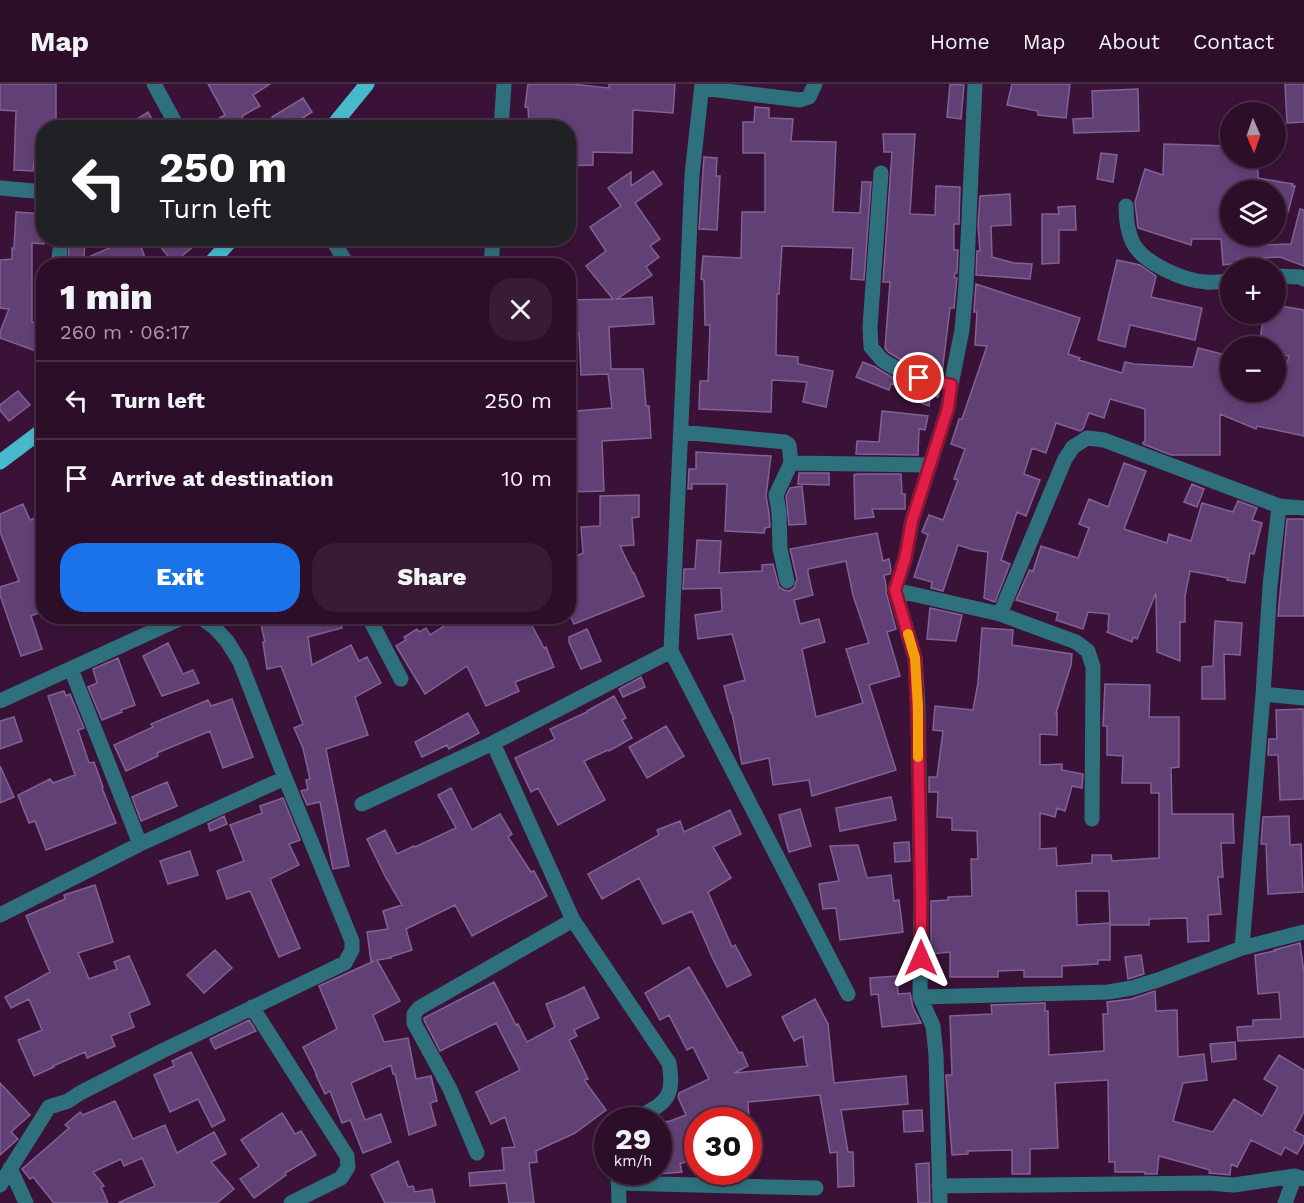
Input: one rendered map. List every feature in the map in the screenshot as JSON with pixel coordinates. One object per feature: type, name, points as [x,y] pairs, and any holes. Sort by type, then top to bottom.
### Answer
[{"type":"main road","points":[[338,120],[367,84]]},
{"type":"main road","points":[[215,258],[226,246]]},
{"type":"main road","points":[[0,462],[36,435]]},
{"type":"street","points":[[154,84],[174,120]]},
{"type":"street","points":[[502,120],[504,84]]},
{"type":"street","points":[[815,84],[809,97],[800,100],[702,86],[692,176],[671,651],[848,994]]},
{"type":"street","points":[[939,1203],[936,1055],[933,1026],[920,997],[921,901],[915,658],[895,590],[905,559],[912,521],[948,408],[962,330],[975,84]]},
{"type":"street","points":[[881,172],[870,327],[871,347],[882,360],[897,369],[919,378],[951,385]]},
{"type":"street","points":[[1,188],[36,191]]},
{"type":"street","points":[[1126,206],[1127,226],[1133,244],[1142,255],[1164,269],[1189,280],[1208,283],[1220,282]]},
{"type":"street","points":[[1286,276],[1304,279]]},
{"type":"street","points":[[681,432],[785,442],[789,445],[791,462],[776,495],[780,549],[787,581]]},
{"type":"street","points":[[1000,614],[1065,459],[1073,447],[1087,438],[1104,440],[1279,506],[1304,508]]},
{"type":"street","points":[[791,462],[930,465]]},
{"type":"street","points":[[1242,948],[1270,586],[1279,506]]},
{"type":"street","points":[[895,590],[1000,614],[1076,642],[1088,651],[1093,667],[1092,819]]},
{"type":"street","points":[[0,701],[169,624]]},
{"type":"street","points":[[0,1185],[49,1107],[68,1101],[164,1050],[345,963],[352,951],[352,940],[240,662],[227,641],[210,624]]},
{"type":"street","points":[[372,624],[401,679]]},
{"type":"street","points":[[362,804],[493,743],[671,651]]},
{"type":"street","points":[[71,669],[140,844]]},
{"type":"street","points":[[1263,694],[1304,698]]},
{"type":"street","points":[[493,743],[573,920],[669,1063],[672,1078],[670,1093],[655,1107]]},
{"type":"street","points":[[0,915],[140,844],[285,778]]},
{"type":"street","points":[[477,1154],[450,1089],[414,1023],[414,1014],[419,1008],[573,920]]},
{"type":"street","points":[[920,997],[1108,992],[1132,988],[1242,948],[1304,932]]},
{"type":"street","points":[[252,1007],[347,1156],[348,1167],[341,1178],[291,1203]]},
{"type":"street","points":[[10,1168],[26,1203]]},
{"type":"street","points":[[939,1186],[1209,1182],[1234,1185],[1299,1177]]},
{"type":"street","points":[[1285,1203],[1299,1177]]},
{"type":"street","points":[[672,1180],[816,1188]]},
{"type":"street","points":[[618,1185],[619,1203]]},
{"type":"building","points":[[0,84],[56,84],[56,120],[36,120],[36,162],[34,162],[33,171],[14,170],[16,111],[0,110]]},
{"type":"building","points":[[208,84],[270,84],[253,95],[260,106],[242,116],[244,120],[216,120],[225,115]]},
{"type":"building","points":[[528,84],[571,84],[609,88],[609,84],[675,84],[673,113],[633,110],[632,153],[593,152],[593,165],[576,166],[576,120],[529,120],[528,107],[525,107]]},
{"type":"building","points":[[950,84],[964,85],[961,119],[947,117]]},
{"type":"building","points":[[1012,84],[1070,84],[1066,118],[1038,115],[1038,111],[1007,105]]},
{"type":"building","points":[[1285,84],[1304,84],[1304,122],[1287,123]]},
{"type":"building","points":[[1138,89],[1139,131],[1074,133],[1073,119],[1093,118],[1092,91]]},
{"type":"building","points":[[303,98],[312,112],[300,120],[274,120],[272,117]]},
{"type":"building","points":[[755,107],[769,108],[769,118],[793,119],[791,141],[836,142],[833,212],[860,213],[862,182],[871,182],[864,280],[851,279],[853,248],[782,246],[779,294],[777,294],[776,355],[798,357],[798,364],[833,371],[826,407],[803,402],[807,382],[772,380],[771,412],[699,409],[700,381],[708,381],[710,325],[705,325],[704,280],[701,279],[703,256],[741,258],[742,212],[765,212],[765,153],[743,153],[743,122],[754,122]]},
{"type":"building","points":[[148,112],[152,120],[136,120]]},
{"type":"building","points":[[883,134],[915,134],[910,214],[935,215],[936,186],[960,187],[959,224],[954,224],[954,250],[958,250],[957,273],[954,277],[957,278],[954,308],[950,308],[942,373],[922,369],[901,360],[885,348],[890,282],[883,282],[892,152],[884,152]]},
{"type":"building","points":[[1164,144],[1220,146],[1220,168],[1258,168],[1258,178],[1270,180],[1220,180],[1220,239],[1192,239],[1191,245],[1138,228],[1135,202],[1145,169],[1163,175]]},
{"type":"building","points":[[1101,153],[1117,155],[1113,182],[1097,179]]},
{"type":"building","points":[[704,157],[717,158],[716,176],[720,176],[717,230],[699,229]]},
{"type":"building","points":[[653,171],[662,184],[635,203],[660,239],[650,246],[659,257],[646,267],[652,275],[617,299],[652,297],[654,324],[609,327],[611,369],[643,369],[651,438],[602,441],[604,491],[576,492],[576,411],[612,408],[608,374],[581,375],[579,333],[576,333],[576,300],[613,299],[586,266],[606,251],[590,227],[621,206],[608,188],[631,172],[631,186]]},
{"type":"building","points":[[1286,183],[1295,186],[1288,212],[1286,212]]},
{"type":"building","points":[[1010,194],[1011,225],[991,226],[992,257],[1014,263],[1032,264],[1030,279],[976,275],[977,251],[980,251],[978,225],[980,196]]},
{"type":"building","points":[[1075,206],[1076,230],[1059,230],[1059,263],[1042,264],[1042,214],[1059,214],[1058,207]]},
{"type":"building","points":[[1300,209],[1304,210],[1304,266],[1280,257],[1222,258],[1222,246],[1286,246],[1291,244]]},
{"type":"building","points":[[16,212],[36,213],[36,243],[32,243],[32,322],[36,323],[36,351],[0,338],[9,309],[0,308],[0,260],[12,259],[12,248],[14,248]]},
{"type":"building","points":[[85,246],[84,258],[68,258],[69,247]]},
{"type":"building","points":[[114,246],[141,246],[145,258],[86,258]]},
{"type":"building","points":[[160,246],[194,246],[179,258],[169,258]]},
{"type":"building","points":[[1117,260],[1140,265],[1156,276],[1151,297],[1202,308],[1195,340],[1130,325],[1125,347],[1098,340]]},
{"type":"building","points":[[976,284],[1080,318],[1068,354],[1080,358],[1079,360],[1122,373],[1125,362],[1193,367],[1198,348],[1220,354],[1220,402],[1286,402],[1286,367],[1289,356],[1286,356],[1286,336],[1261,336],[1262,324],[1286,324],[1286,307],[1304,310],[1304,436],[1257,426],[1256,429],[1220,414],[1220,455],[1171,455],[1143,444],[1145,442],[1145,409],[1110,399],[1104,418],[1089,413],[1080,431],[1056,423],[1046,453],[1032,448],[1024,474],[1040,480],[1026,516],[1017,512],[1001,560],[1010,564],[995,602],[984,598],[988,552],[958,545],[943,591],[931,588],[932,582],[914,577],[928,535],[922,532],[929,515],[943,520],[958,480],[954,479],[965,449],[951,444],[987,346],[975,345],[977,312],[974,312]]},
{"type":"building","points":[[863,362],[915,387],[939,392],[938,397],[931,395],[929,406],[911,399],[913,390],[891,384],[889,390],[856,377]]},
{"type":"building","points":[[18,391],[30,405],[9,421],[0,410],[0,405]]},
{"type":"building","points":[[882,411],[928,416],[925,430],[919,429],[918,455],[856,454],[857,441],[879,442]]},
{"type":"building","points":[[696,452],[771,456],[766,496],[770,527],[765,528],[764,533],[725,531],[727,484],[692,484],[692,489],[688,489],[689,469],[696,469]]},
{"type":"building","points":[[1124,463],[1146,471],[1124,529],[1167,543],[1169,534],[1191,541],[1202,503],[1233,512],[1238,501],[1257,508],[1252,520],[1262,523],[1254,554],[1250,553],[1245,583],[1190,571],[1185,596],[1185,622],[1180,622],[1180,661],[1157,652],[1156,593],[1137,639],[1133,637],[1132,642],[1107,632],[1109,614],[1088,612],[1083,629],[1056,620],[1058,613],[1016,600],[1029,570],[1033,571],[1041,546],[1078,558],[1089,528],[1079,524],[1089,499],[1108,507]]},
{"type":"building","points":[[799,473],[829,473],[829,485],[798,484]]},
{"type":"building","points":[[901,474],[905,509],[872,509],[874,517],[855,519],[854,475]]},
{"type":"building","points":[[1192,484],[1204,489],[1197,507],[1184,502]]},
{"type":"building","points":[[802,486],[806,524],[789,525],[786,496],[790,488]]},
{"type":"building","points":[[639,495],[639,517],[632,518],[634,545],[620,546],[644,596],[576,623],[576,556],[583,553],[581,527],[600,526],[600,496]]},
{"type":"building","points":[[23,504],[30,520],[36,517],[36,614],[31,616],[42,649],[21,656],[0,595],[0,587],[19,581],[0,532],[0,514]]},
{"type":"building","points":[[1287,519],[1304,519],[1304,616],[1278,616]]},
{"type":"building","points":[[877,533],[883,561],[889,559],[891,570],[890,574],[884,575],[896,629],[887,632],[900,676],[869,685],[896,770],[812,796],[809,780],[773,785],[769,758],[742,764],[724,686],[745,680],[732,634],[698,639],[695,615],[722,611],[721,588],[683,589],[684,569],[695,569],[697,540],[721,541],[719,573],[762,571],[762,565],[773,564],[779,587],[789,591],[794,588],[797,579],[790,549]],"holes":[[[846,561],[853,595],[869,643],[846,649],[863,703],[816,717],[802,649],[825,642],[819,619],[800,624],[794,600],[813,595],[808,569]]]},
{"type":"building","points":[[930,608],[962,615],[956,641],[927,639]]},
{"type":"building","points":[[1215,621],[1242,623],[1240,655],[1224,654],[1225,699],[1202,699],[1202,667],[1213,666]]},
{"type":"building","points":[[261,624],[341,624],[342,628],[308,637],[312,665],[351,645],[359,661],[367,657],[381,683],[355,697],[368,735],[326,749],[349,866],[333,869],[320,802],[307,805],[301,791],[308,789],[306,780],[310,779],[303,748],[294,728],[303,724],[281,666],[267,669],[263,642],[265,642]]},
{"type":"building","points":[[447,624],[531,624],[544,648],[546,647],[554,667],[515,682],[519,691],[486,706],[467,666],[425,694],[396,646],[406,640],[404,637],[417,629],[419,632],[426,628],[430,635]]},
{"type":"building","points":[[982,628],[1013,630],[1012,645],[1072,654],[1071,665],[1056,713],[1057,735],[1040,734],[1040,765],[1062,764],[1062,770],[1083,774],[1082,788],[1072,786],[1065,811],[1057,808],[1055,817],[1040,813],[1040,849],[1056,848],[1057,866],[1092,863],[1092,855],[1111,855],[1112,861],[1159,858],[1159,793],[1151,793],[1151,783],[1122,783],[1123,756],[1107,755],[1107,726],[1103,726],[1105,684],[1150,685],[1149,717],[1179,717],[1179,767],[1171,768],[1172,814],[1233,814],[1234,843],[1221,843],[1223,877],[1218,877],[1221,914],[1208,915],[1209,941],[1188,942],[1187,918],[1149,919],[1149,925],[1110,925],[1110,960],[1098,960],[1098,964],[1062,966],[1062,977],[1024,977],[1024,970],[998,971],[998,977],[950,977],[950,952],[931,954],[931,901],[948,900],[948,897],[972,896],[971,859],[978,859],[977,831],[952,830],[952,818],[937,817],[938,792],[929,792],[929,777],[937,777],[943,731],[933,730],[935,706],[973,710],[978,683]],"holes":[[[1076,891],[1109,891],[1110,923],[1077,925]]]},
{"type":"building","points":[[587,629],[601,661],[581,669],[569,637]]},
{"type":"building","points":[[168,643],[183,674],[193,670],[199,683],[162,696],[143,656]]},
{"type":"building","points":[[118,658],[135,705],[102,720],[88,687],[97,683],[93,669]]},
{"type":"building","points":[[641,677],[645,687],[623,697],[619,689]]},
{"type":"building","points":[[64,691],[66,696],[70,694],[84,728],[78,730],[89,763],[94,762],[116,823],[46,850],[35,821],[29,823],[18,795],[50,779],[53,783],[75,775],[48,696]]},
{"type":"building","points":[[614,696],[626,718],[622,720],[632,738],[584,761],[605,800],[558,825],[538,788],[531,792],[515,758],[555,739],[550,729],[587,712]]},
{"type":"building","points":[[232,699],[253,757],[223,768],[210,731],[157,753],[158,756],[126,771],[114,745],[153,727],[151,724],[208,700],[211,706]]},
{"type":"building","points":[[1303,709],[1304,799],[1280,800],[1278,755],[1268,755],[1269,739],[1277,739],[1276,710]]},
{"type":"building","points":[[468,713],[479,733],[449,749],[447,745],[422,757],[415,742]]},
{"type":"building","points":[[14,717],[22,741],[0,749],[0,721]]},
{"type":"building","points":[[666,726],[684,756],[647,778],[629,747]]},
{"type":"building","points":[[0,766],[14,797],[0,803]]},
{"type":"building","points":[[167,782],[177,806],[141,821],[132,797]]},
{"type":"building","points":[[451,788],[472,830],[500,814],[512,834],[508,837],[531,872],[534,871],[547,896],[472,936],[455,905],[406,929],[412,950],[391,958],[377,960],[400,1001],[373,1015],[384,1042],[408,1038],[416,1079],[431,1076],[437,1101],[430,1103],[436,1125],[409,1135],[391,1065],[351,1083],[365,1120],[381,1114],[391,1142],[363,1153],[350,1120],[342,1123],[330,1091],[325,1094],[303,1047],[337,1029],[319,986],[374,961],[371,961],[367,932],[388,929],[383,911],[402,905],[367,839],[385,830],[397,854],[456,828],[438,795]]},
{"type":"building","points":[[891,797],[896,820],[840,831],[836,808]]},
{"type":"building","points":[[283,798],[300,840],[289,844],[299,865],[270,879],[300,948],[279,957],[250,891],[227,899],[217,871],[244,861],[230,825],[262,813],[260,806]]},
{"type":"building","points":[[800,809],[811,846],[789,852],[779,815]]},
{"type":"building","points":[[730,810],[741,834],[713,847],[731,878],[708,892],[732,947],[735,945],[751,975],[727,987],[692,911],[663,924],[639,878],[602,899],[588,874],[659,835],[657,830],[680,821],[684,832]]},
{"type":"building","points":[[224,816],[227,824],[210,831],[208,824]]},
{"type":"building","points":[[1289,816],[1290,845],[1301,844],[1303,892],[1268,894],[1266,844],[1261,844],[1263,817]]},
{"type":"building","points":[[909,842],[910,861],[895,862],[894,843]]},
{"type":"building","points":[[858,845],[867,878],[891,875],[894,901],[899,900],[903,932],[840,940],[836,908],[823,909],[819,884],[839,881],[830,846]]},
{"type":"building","points":[[190,851],[198,875],[168,884],[160,861]]},
{"type":"building","points":[[95,885],[113,942],[78,953],[89,979],[117,969],[114,962],[129,956],[150,1004],[129,1013],[134,1027],[111,1036],[115,1046],[87,1058],[85,1052],[34,1076],[18,1040],[42,1030],[29,999],[11,1008],[5,997],[50,972],[26,916],[65,899],[64,895]]},
{"type":"building","points":[[1300,943],[1304,973],[1304,1037],[1238,1041],[1237,1027],[1253,1026],[1253,1020],[1281,1019],[1279,992],[1258,994],[1255,955]]},
{"type":"building","points":[[215,950],[232,968],[204,993],[187,975]]},
{"type":"building","points":[[1141,955],[1144,974],[1128,979],[1125,957]]},
{"type":"building","points":[[689,967],[739,1053],[742,1052],[748,1066],[734,1073],[808,1066],[803,1036],[794,1041],[782,1017],[815,999],[828,1024],[834,1083],[906,1076],[908,1104],[841,1110],[848,1152],[853,1152],[854,1186],[838,1187],[837,1152],[830,1153],[820,1095],[748,1102],[748,1107],[684,1107],[684,1110],[678,1097],[679,1093],[709,1079],[693,1047],[687,1050],[669,1015],[660,1020],[645,993]]},
{"type":"building","points":[[897,976],[898,994],[910,993],[913,1007],[921,1023],[882,1027],[878,994],[871,995],[870,978]]},
{"type":"building","points":[[494,982],[527,1042],[555,1027],[546,1004],[584,987],[599,1018],[574,1030],[577,1036],[569,1040],[588,1079],[584,1080],[604,1107],[594,1107],[594,1119],[575,1133],[536,1151],[537,1162],[529,1163],[534,1203],[509,1203],[506,1183],[470,1186],[469,1173],[504,1170],[502,1148],[515,1147],[505,1117],[491,1124],[476,1092],[520,1070],[496,1023],[440,1051],[424,1018]]},
{"type":"building","points":[[1155,991],[1156,1011],[1177,1010],[1178,1057],[1204,1054],[1207,1080],[1183,1083],[1173,1121],[1213,1132],[1234,1099],[1262,1116],[1278,1087],[1264,1079],[1279,1055],[1304,1070],[1304,1112],[1294,1131],[1304,1136],[1304,1142],[1297,1154],[1285,1147],[1281,1155],[1251,1140],[1237,1167],[1231,1164],[1230,1175],[1209,1173],[1210,1170],[1159,1156],[1157,1174],[1115,1172],[1115,1162],[1109,1162],[1108,1080],[1055,1083],[1058,1148],[1030,1149],[1030,1174],[1012,1174],[1012,1150],[968,1151],[968,1154],[952,1155],[946,1075],[952,1075],[950,1016],[992,1014],[991,1005],[1045,1003],[1045,1011],[1048,1011],[1049,1055],[1104,1051],[1103,1014],[1108,1014],[1107,1002],[1131,999]]},
{"type":"building","points":[[249,1020],[256,1031],[215,1049],[210,1039]]},
{"type":"building","points":[[1235,1042],[1236,1059],[1212,1062],[1210,1044]]},
{"type":"building","points":[[191,1052],[225,1120],[212,1127],[198,1099],[170,1112],[154,1075],[174,1066],[172,1061]]},
{"type":"building","points":[[0,1083],[30,1115],[11,1132],[18,1139],[0,1155]]},
{"type":"building","points":[[115,1101],[133,1139],[165,1125],[177,1153],[214,1132],[226,1154],[211,1162],[234,1189],[217,1203],[118,1203],[155,1186],[142,1158],[124,1166],[121,1159],[93,1172],[104,1186],[101,1187],[108,1203],[54,1203],[33,1177],[30,1179],[22,1169],[69,1128],[65,1125],[80,1112],[83,1115]]},
{"type":"building","points":[[922,1110],[923,1131],[904,1132],[903,1111]]},
{"type":"building","points":[[282,1113],[295,1134],[301,1131],[316,1155],[285,1173],[286,1175],[254,1198],[240,1179],[259,1166],[241,1140]]},
{"type":"building","points":[[684,1116],[684,1162],[680,1164],[682,1172],[672,1173],[672,1120]]},
{"type":"building","points":[[398,1161],[408,1187],[413,1186],[415,1192],[432,1189],[435,1203],[385,1203],[371,1175]]},
{"type":"building","points":[[929,1163],[930,1203],[918,1203],[916,1164]]},
{"type":"slow traffic","points":[[908,634],[915,658],[918,757]]},
{"type":"route","points":[[919,378],[951,385],[948,408],[912,521],[905,559],[895,590],[915,658],[918,707],[921,958]]}]
